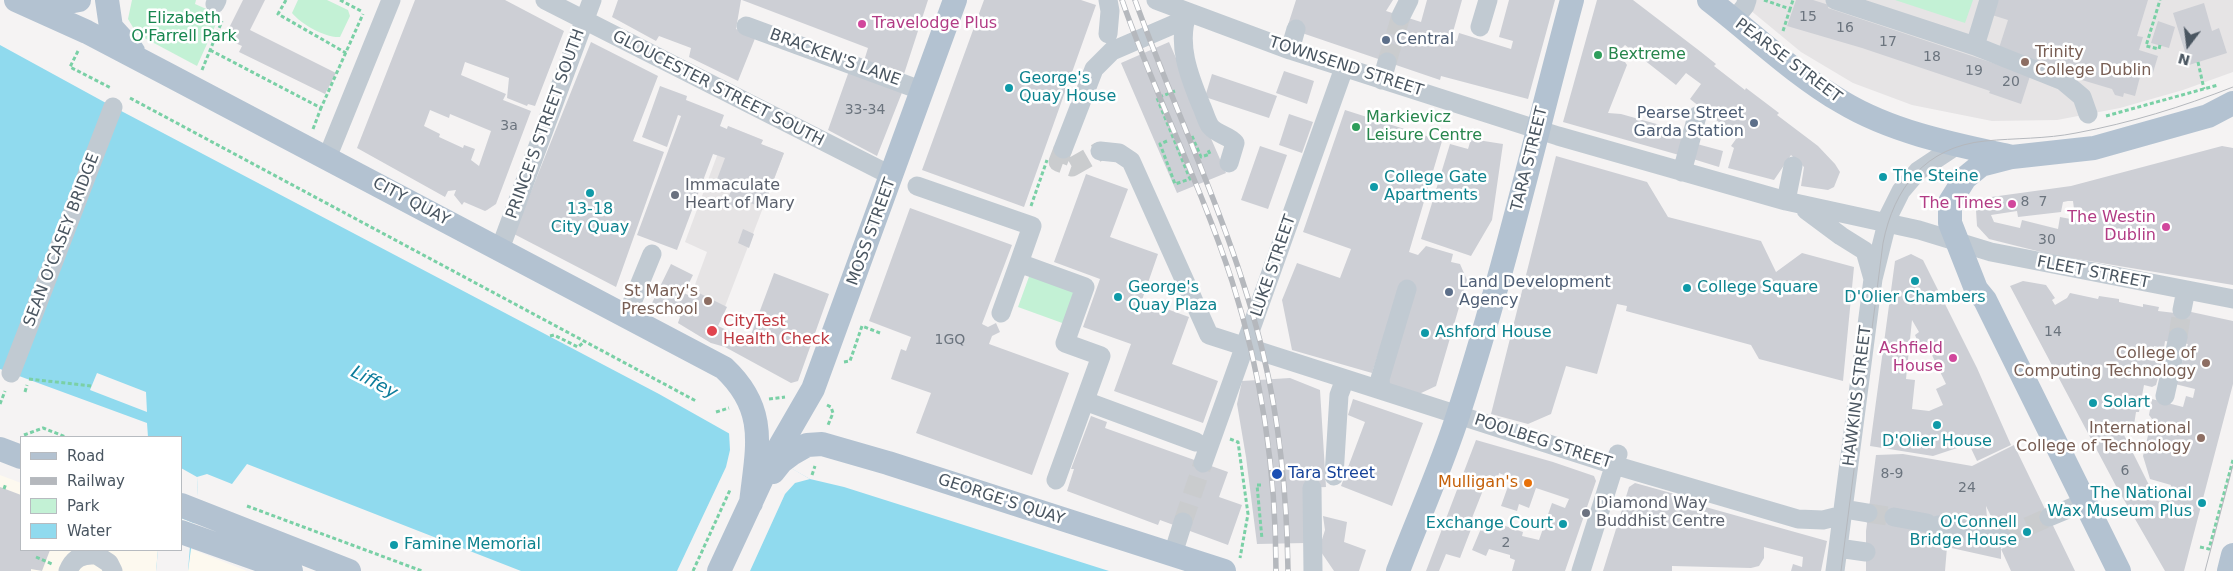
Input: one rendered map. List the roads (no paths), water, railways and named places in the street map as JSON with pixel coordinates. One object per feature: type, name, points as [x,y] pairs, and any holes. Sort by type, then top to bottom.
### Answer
[{"type":"main road","points":[[17,0],[58,4],[79,0]]},
{"type":"main road","name":"CITY QUAY","points":[[17,0],[87,32],[195,88],[724,368],[747,395],[770,456]]},
{"type":"main road","points":[[107,0],[111,27],[124,43],[168,74]]},
{"type":"main road","name":"MOSS STREET","points":[[719,571],[751,503],[770,456],[813,389],[955,0]]},
{"type":"main road","name":"TARA STREET","points":[[1398,571],[1458,414],[1511,241],[1537,130],[1572,0]]},
{"type":"main road","name":"PEARSE STREET","points":[[1709,0],[1818,87],[1870,117],[1957,145],[2012,157]]},
{"type":"main road","points":[[2208,116],[2229,93]]},
{"type":"main road","points":[[2119,571],[1985,300],[1976,289],[1955,241],[1949,212],[1956,189],[1965,178],[1981,165],[2012,157],[2094,148],[2208,116],[2233,117]]},
{"type":"main road","name":"GEORGE'S QUAY","points":[[770,456],[807,445],[822,444],[1173,554],[1231,567]]},
{"type":"main road","points":[[190,508],[349,571]]},
{"type":"main road","points":[[189,535],[291,571]]},
{"type":"main road","points":[[2229,571],[2233,555]]},
{"type":"street","points":[[327,158],[391,0]]},
{"type":"street","name":"GLOUCESTER STREET SOUTH","points":[[545,0],[583,21],[892,176]]},
{"type":"street","name":"PRINCE'S STREET SOUTH","points":[[500,249],[592,0]]},
{"type":"street","points":[[1108,0],[1110,11],[1108,34]]},
{"type":"street","name":"TOWNSEND STREET","points":[[1156,0],[1186,16],[1382,80],[1430,85],[1537,130],[1792,203],[1887,223],[1955,241]]},
{"type":"street","points":[[1480,27],[1488,0]]},
{"type":"street","points":[[1734,20],[1745,6],[1747,0]]},
{"type":"street","points":[[1835,0],[1975,46],[2063,81],[2082,98],[2092,116]]},
{"type":"street","points":[[1975,46],[1989,0]]},
{"type":"street","points":[[1063,149],[1094,69],[1112,51],[1186,16],[1184,56],[1188,75],[1210,126],[1220,136],[1232,139],[1235,143],[1229,163]]},
{"type":"street","name":"BRACKEN'S LANE","points":[[746,26],[923,90]]},
{"type":"street","points":[[1290,50],[1296,29]]},
{"type":"street","points":[[1382,80],[1387,62]]},
{"type":"street","name":"LUKE STREET","points":[[1203,463],[1344,68]]},
{"type":"street","name":"SEAN O'CASEY BRIDGE","points":[[9,379],[120,99]]},
{"type":"street","points":[[1682,172],[1697,116]]},
{"type":"street","name":"HAWKINS STREET","points":[[1835,571],[1873,279],[1887,223],[1896,199],[1914,175],[1925,164],[1957,145]]},
{"type":"street","name":"POOLBEG STREET","points":[[1100,151],[1119,153],[1130,161],[1209,335],[1245,348],[1458,414],[1616,460],[1798,518],[1823,520],[1843,512]]},
{"type":"street","points":[[1792,166],[1792,203]]},
{"type":"street","points":[[917,186],[1032,226],[1001,313]]},
{"type":"street","name":"TOWNSEND STREET","points":[[1792,203],[1865,251],[1873,279]]},
{"type":"street","name":"FLEET STREET","points":[[1955,241],[1991,252],[2233,299]]},
{"type":"street","points":[[627,316],[652,254]]},
{"type":"street","points":[[1019,263],[1085,287],[1065,343],[1101,356],[1056,480]]},
{"type":"street","points":[[1381,390],[1380,379],[1407,289]]},
{"type":"street","points":[[2182,310],[2186,290]]},
{"type":"street","points":[[2165,396],[2178,337]]},
{"type":"street","points":[[1334,476],[1339,395],[1345,379]]},
{"type":"street","points":[[1085,401],[1196,442]]},
{"type":"street","points":[[1581,571],[1593,510],[1616,460]]},
{"type":"street","points":[[1312,488],[1313,571]]},
{"type":"street","points":[[2049,517],[2085,502]]},
{"type":"street","points":[[1843,512],[1868,513]]},
{"type":"street","points":[[1894,517],[2002,538]]},
{"type":"street","points":[[1173,554],[1183,522]]},
{"type":"street","points":[[1838,548],[1866,552]]},
{"type":"street","points":[[76,559],[109,563],[113,571]]},
{"type":"water","name":"Liffey","points":[[0,45],[106,103],[659,394],[810,479],[844,487],[1109,571],[521,571],[247,464],[232,484],[207,474],[197,477],[198,497],[188,571],[156,571],[158,551],[182,551],[182,436],[148,436],[147,423],[0,369]]},
{"type":"tunnel","points":[[1387,62],[1401,16]]},
{"type":"tunnel","points":[[1063,149],[1058,162],[1072,167],[1100,151]]},
{"type":"tunnel","points":[[2178,337],[2182,310]]},
{"type":"tunnel","points":[[1183,522],[1203,463]]},
{"type":"tunnel","points":[[1868,513],[1894,517]]},
{"type":"tunnel","points":[[2002,538],[2049,517]]},
{"type":"tram line","points":[[1841,571],[1883,243],[1888,223],[1904,188],[1929,161],[1945,152],[1964,145],[1985,141],[2053,136],[2096,129],[2156,114],[2233,87]]},
{"type":"tram line","points":[[2205,571],[2233,465]]},
{"type":"railway","points":[[1122,0],[1220,245],[1243,316],[1259,388],[1270,461],[1276,571]]},
{"type":"railway","points":[[1135,0],[1221,219],[1251,308],[1269,380],[1282,461],[1288,571]]},
{"type":"place","name":"Travelodge Plus","points":[[862,24]]},
{"type":"place","name":"Central","points":[[1386,40]]},
{"type":"place","name":"Bextreme","points":[[1598,55]]},
{"type":"place","name":"Trinity College Dublin","points":[[2025,62]]},
{"type":"place","name":"George's Quay House","points":[[1009,88]]},
{"type":"place","name":"Pearse Street Garda Station","points":[[1754,123]]},
{"type":"place","name":"Markievicz Leisure Centre","points":[[1356,127]]},
{"type":"place","name":"The Steine","points":[[1883,177]]},
{"type":"place","name":"College Gate Apartments","points":[[1374,187]]},
{"type":"place","name":"13-18 City Quay","points":[[590,193]]},
{"type":"place","name":"Immaculate Heart of Mary","points":[[675,195]]},
{"type":"place","name":"The Times","points":[[2012,204]]},
{"type":"place","name":"The Westin Dublin","points":[[2166,227]]},
{"type":"place","name":"D'Olier Chambers","points":[[1915,281]]},
{"type":"place","name":"College Square","points":[[1687,288]]},
{"type":"place","name":"Land Development Agency","points":[[1449,292]]},
{"type":"place","name":"George's Quay Plaza","points":[[1118,297]]},
{"type":"place","name":"St Mary's Preschool","points":[[708,301]]},
{"type":"place","name":"CityTest Health Check","points":[[712,331]]},
{"type":"place","name":"Ashford House","points":[[1425,333]]},
{"type":"place","name":"Ashfield House","points":[[1953,358]]},
{"type":"place","name":"College of Computing Technology","points":[[2206,363]]},
{"type":"place","name":"Solart","points":[[2093,403]]},
{"type":"place","name":"D'Olier House","points":[[1937,425]]},
{"type":"place","name":"International College of Technology","points":[[2201,438]]},
{"type":"place","name":"Tara Street","points":[[1277,474]]},
{"type":"place","name":"Mulligan's","points":[[1528,483]]},
{"type":"place","name":"The National Wax Museum Plus","points":[[2202,503]]},
{"type":"place","name":"Diamond Way Buddhist Centre","points":[[1586,513]]},
{"type":"place","name":"Exchange Court","points":[[1563,524]]},
{"type":"place","name":"O'Connell Bridge House","points":[[2027,532]]},
{"type":"place","name":"Famine Memorial","points":[[394,545]]},
{"type":"park label","name":"Elizabeth O'Farrell Park","points":[[184,28]]}]
